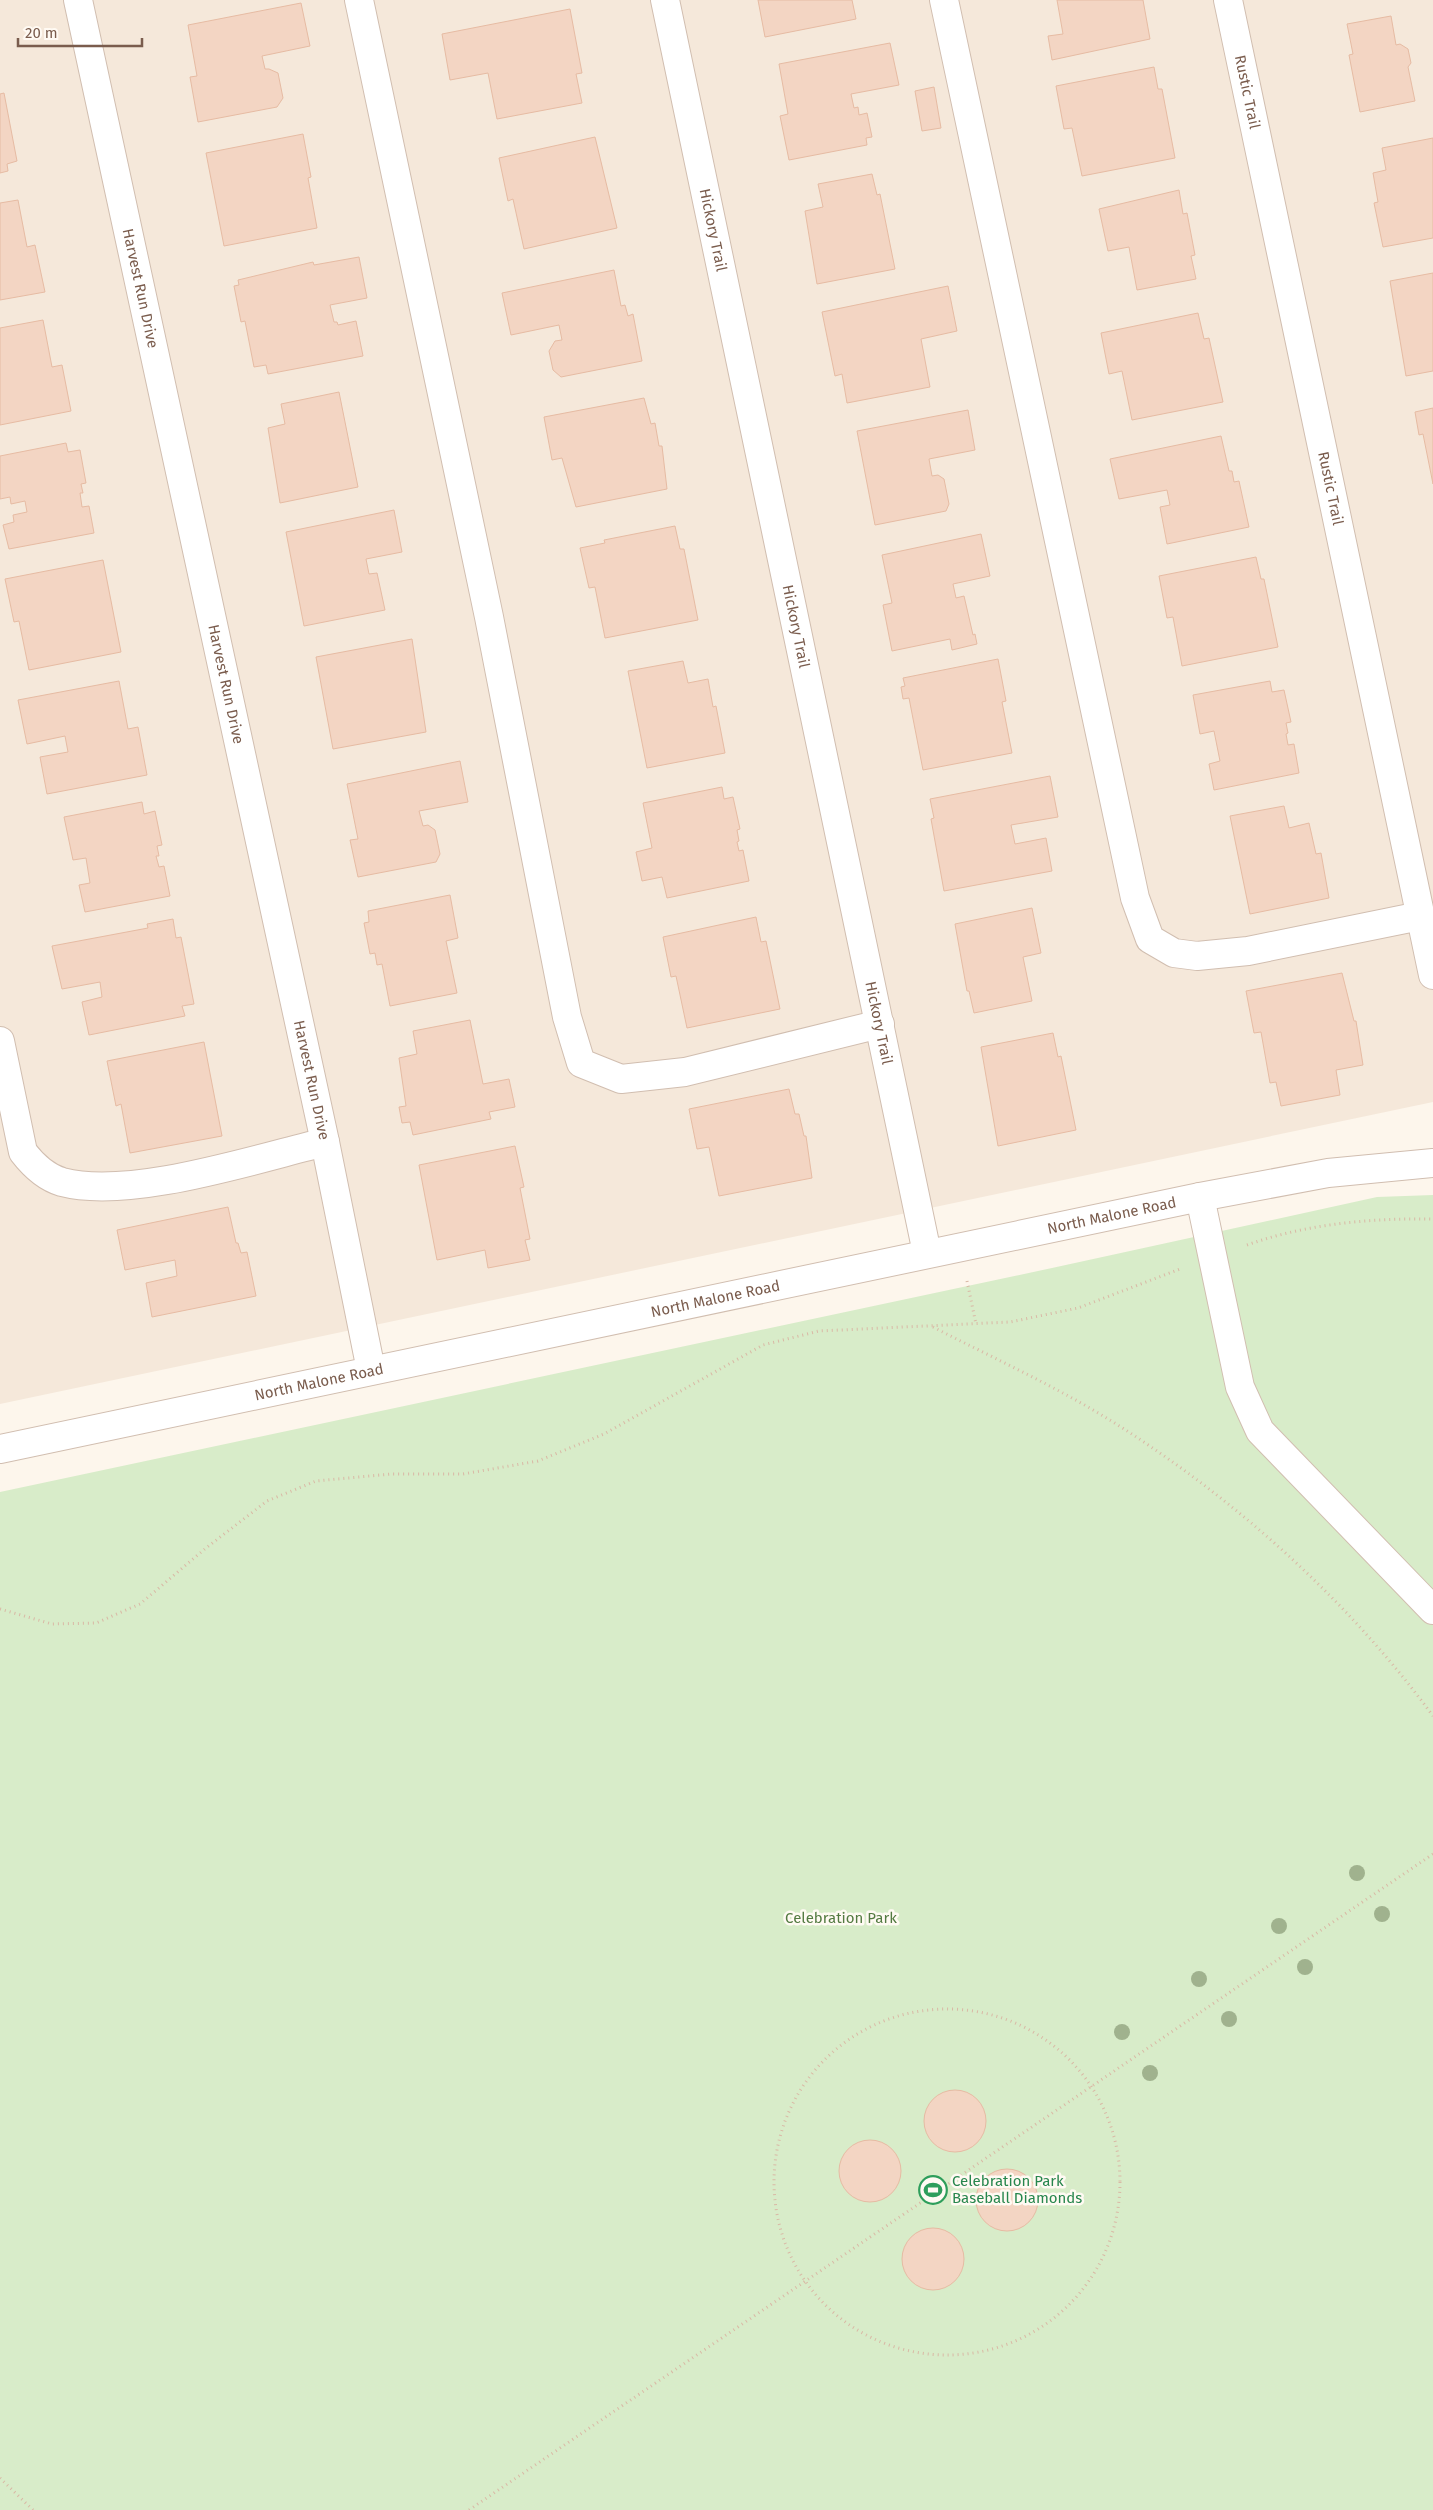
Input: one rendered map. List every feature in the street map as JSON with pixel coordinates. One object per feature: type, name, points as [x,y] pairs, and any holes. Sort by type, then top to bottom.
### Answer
[{"type":"street","name":"Harvest Run Drive","points":[[78,0],[325,1142],[371,1370]]},
{"type":"street","points":[[358,0],[488,617],[567,1017],[581,1063],[621,1079],[685,1072],[880,1024]]},
{"type":"street","name":"Hickory Trail","points":[[665,0],[927,1252]]},
{"type":"street","points":[[944,0],[1135,898],[1150,939],[1174,953],[1197,956],[1248,951],[1420,916]]},
{"type":"street","name":"Rustic Trail","points":[[1228,0],[1433,975]]},
{"type":"street","points":[[0,1041],[23,1152],[34,1167],[61,1182],[102,1186],[162,1181],[325,1142]]},
{"type":"street","name":"North Malone Road","points":[[0,1449],[927,1252],[1200,1197],[1328,1173],[1433,1162]]},
{"type":"street","points":[[1200,1197],[1240,1387],[1260,1431],[1433,1610]]},
{"type":"path","points":[[0,1609],[52,1624],[96,1623],[140,1604],[206,1548],[267,1500],[316,1481],[391,1474],[463,1474],[538,1461],[604,1434],[763,1346],[819,1331],[1010,1322],[1078,1308],[1270,1237],[1323,1226],[1382,1219],[1433,1219]]},
{"type":"path","points":[[960,1246],[976,1324]]},
{"type":"path","points":[[930,1326],[1058,1390],[1123,1428],[1228,1503],[1348,1613],[1402,1675],[1433,1716]]},
{"type":"path","points":[[469,2510],[1433,1854]]},
{"type":"path","points":[[981,2009],[1045,2036],[1093,2085],[1119,2148],[1119,2216],[1093,2280],[1046,2328],[983,2354],[915,2355],[852,2330],[803,2282],[776,2219],[774,2150],[800,2086],[849,2036],[912,2010],[981,2009]]},
{"type":"path","points":[[0,2478],[33,2510]]},
{"type":"shaded area","points":[[0,0],[1433,0],[1433,1102],[0,1404]]},
{"type":"green space","name":"Celebration Park","points":[[1433,1195],[1433,2510],[0,2510],[0,1492],[1377,1197]]},
{"type":"building","points":[[758,0],[852,0],[856,19],[765,37]]},
{"type":"building","points":[[1057,0],[1143,0],[1150,39],[1052,60],[1048,36],[1063,34]]},
{"type":"building","points":[[301,3],[310,46],[262,56],[265,69],[278,73],[283,98],[277,107],[198,122],[190,77],[197,76],[188,25]]},
{"type":"building","points":[[570,9],[582,73],[576,74],[582,103],[497,119],[488,73],[450,80],[442,34]]},
{"type":"building","points":[[1391,16],[1396,45],[1400,44],[1408,49],[1411,63],[1408,67],[1415,101],[1360,112],[1349,55],[1353,54],[1347,24]]},
{"type":"building","points":[[890,43],[899,85],[851,94],[854,108],[858,107],[859,115],[867,113],[872,137],[866,138],[867,145],[789,160],[780,116],[788,114],[779,64]]},
{"type":"building","points":[[1154,67],[1158,89],[1162,89],[1175,158],[1082,176],[1072,128],[1064,129],[1056,86]]},
{"type":"building","points":[[934,87],[941,128],[922,131],[915,91]]},
{"type":"building","points":[[4,93],[17,161],[7,164],[8,171],[0,173],[0,94]]},
{"type":"building","points":[[303,134],[311,177],[308,178],[317,228],[224,246],[206,153]]},
{"type":"building","points":[[595,137],[617,228],[524,249],[513,199],[508,201],[499,158]]},
{"type":"building","points":[[1433,138],[1433,238],[1383,247],[1374,203],[1378,202],[1373,173],[1386,170],[1382,148]]},
{"type":"building","points":[[872,174],[877,195],[880,194],[895,269],[817,284],[805,211],[823,207],[818,184]]},
{"type":"building","points":[[1179,190],[1183,214],[1187,213],[1195,255],[1191,256],[1196,279],[1137,290],[1129,247],[1108,251],[1099,209]]},
{"type":"building","points":[[18,200],[27,247],[35,245],[45,292],[0,300],[0,203]]},
{"type":"building","points":[[359,257],[367,298],[330,305],[334,322],[337,322],[338,325],[356,321],[363,356],[268,374],[266,365],[254,367],[245,321],[241,322],[234,286],[239,285],[238,280],[313,262],[314,265]]},
{"type":"building","points":[[614,270],[621,306],[625,305],[628,316],[633,314],[642,361],[561,377],[553,370],[549,351],[555,341],[562,340],[559,325],[511,335],[502,293]]},
{"type":"building","points":[[1433,273],[1433,371],[1406,376],[1390,281]]},
{"type":"building","points":[[948,286],[957,331],[921,339],[930,387],[847,403],[842,374],[835,376],[822,312]]},
{"type":"building","points":[[1198,313],[1204,339],[1209,338],[1223,402],[1132,420],[1122,371],[1109,374],[1101,333]]},
{"type":"building","points":[[43,320],[52,367],[62,365],[71,411],[0,425],[0,328]]},
{"type":"building","points":[[339,392],[358,487],[280,503],[268,428],[285,424],[281,404]]},
{"type":"building","points":[[644,398],[651,424],[655,423],[659,446],[662,446],[667,489],[576,507],[562,458],[552,460],[544,417]]},
{"type":"building","points":[[1433,408],[1433,484],[1423,434],[1419,435],[1415,412]]},
{"type":"building","points":[[968,410],[975,450],[929,459],[932,476],[938,475],[944,479],[949,504],[946,511],[875,525],[857,431]]},
{"type":"building","points":[[1221,436],[1229,471],[1232,471],[1234,482],[1239,481],[1249,527],[1167,544],[1160,507],[1170,505],[1167,490],[1119,499],[1110,459]]},
{"type":"building","points":[[66,443],[68,452],[80,450],[86,483],[81,484],[83,493],[80,493],[82,507],[89,506],[94,533],[9,549],[3,525],[14,522],[13,515],[27,512],[25,501],[11,504],[10,497],[0,499],[0,456]]},
{"type":"building","points":[[394,510],[402,552],[366,559],[369,574],[377,573],[385,610],[304,626],[286,532]]},
{"type":"building","points":[[675,526],[680,549],[684,549],[698,620],[605,638],[595,587],[589,588],[580,548],[605,543],[604,540]]},
{"type":"building","points":[[981,534],[990,576],[953,584],[956,598],[964,596],[973,635],[975,634],[977,644],[952,650],[950,639],[892,651],[883,605],[892,603],[882,555]]},
{"type":"building","points":[[1256,557],[1261,579],[1264,579],[1278,647],[1182,666],[1173,617],[1167,618],[1159,576]]},
{"type":"building","points":[[103,560],[121,652],[29,670],[19,621],[14,622],[5,579]]},
{"type":"building","points":[[412,639],[426,732],[333,749],[316,657]]},
{"type":"building","points":[[998,659],[1006,701],[1002,702],[1012,753],[923,770],[909,698],[903,699],[901,687],[905,686],[903,678]]},
{"type":"building","points":[[683,661],[688,683],[708,679],[713,707],[716,706],[725,753],[647,768],[628,671]]},
{"type":"building","points":[[119,681],[128,729],[138,727],[147,775],[47,794],[40,757],[68,752],[65,736],[27,744],[18,700]]},
{"type":"building","points":[[1270,681],[1272,692],[1284,690],[1291,722],[1286,723],[1288,733],[1286,734],[1288,745],[1294,744],[1299,773],[1214,790],[1209,764],[1220,761],[1214,731],[1200,734],[1193,695]]},
{"type":"building","points":[[460,761],[468,802],[419,811],[423,826],[428,825],[435,830],[440,854],[436,862],[358,877],[350,840],[358,839],[347,784]]},
{"type":"building","points":[[1050,776],[1058,817],[1011,825],[1015,844],[1046,838],[1052,871],[944,891],[931,819],[934,818],[930,799]]},
{"type":"building","points":[[722,787],[724,799],[733,797],[740,829],[737,830],[739,841],[737,842],[739,851],[743,850],[749,881],[667,898],[662,877],[642,881],[636,852],[652,848],[643,803]]},
{"type":"building","points":[[142,802],[144,814],[155,811],[162,845],[157,846],[159,856],[156,856],[159,867],[164,866],[170,896],[85,912],[79,885],[90,883],[86,858],[73,860],[64,817]]},
{"type":"building","points":[[1284,806],[1289,828],[1309,823],[1316,854],[1321,853],[1329,898],[1250,914],[1230,816]]},
{"type":"building","points":[[450,895],[458,938],[446,941],[457,993],[390,1006],[382,964],[377,965],[375,953],[370,954],[364,923],[369,922],[368,911]]},
{"type":"building","points":[[1032,908],[1041,953],[1023,957],[1032,1001],[974,1013],[969,991],[967,991],[955,924]]},
{"type":"building","points":[[756,917],[761,942],[766,941],[780,1009],[687,1028],[676,976],[671,977],[663,937]]},
{"type":"building","points":[[173,919],[176,938],[181,937],[194,1004],[182,1006],[185,1016],[89,1035],[82,1002],[102,997],[100,982],[62,989],[52,946],[148,928],[147,924]]},
{"type":"building","points":[[1342,973],[1354,1021],[1356,1021],[1363,1065],[1336,1070],[1340,1095],[1281,1106],[1276,1082],[1270,1083],[1261,1032],[1254,1033],[1246,991]]},
{"type":"building","points":[[470,1020],[483,1084],[509,1079],[515,1107],[489,1112],[491,1119],[413,1135],[410,1122],[402,1123],[399,1107],[406,1106],[399,1058],[417,1054],[413,1031]]},
{"type":"building","points":[[1053,1033],[1058,1057],[1061,1056],[1076,1130],[998,1146],[981,1047]]},
{"type":"building","points":[[204,1042],[222,1136],[130,1153],[121,1104],[116,1106],[107,1061]]},
{"type":"building","points":[[789,1089],[795,1114],[799,1114],[804,1136],[806,1136],[812,1178],[719,1196],[709,1147],[697,1149],[689,1109]]},
{"type":"building","points":[[515,1146],[524,1187],[520,1188],[530,1239],[525,1240],[530,1260],[488,1268],[485,1250],[437,1260],[419,1165]]},
{"type":"building","points":[[228,1207],[236,1243],[238,1243],[241,1253],[247,1252],[256,1296],[152,1317],[146,1283],[177,1276],[175,1260],[125,1270],[117,1230]]},
{"type":"building","points":[[949,2090],[961,2090],[977,2099],[984,2109],[986,2121],[984,2133],[977,2143],[961,2152],[949,2152],[938,2147],[929,2138],[924,2127],[924,2115],[929,2104],[938,2095]]},
{"type":"building","points":[[864,2140],[876,2140],[892,2149],[899,2159],[901,2171],[899,2183],[892,2193],[876,2202],[864,2202],[853,2197],[844,2188],[839,2177],[839,2165],[844,2154],[853,2145]]},
{"type":"building","points":[[1001,2169],[1013,2169],[1029,2178],[1036,2188],[1038,2200],[1036,2212],[1029,2222],[1013,2231],[1001,2231],[990,2226],[981,2217],[976,2206],[976,2194],[981,2183],[990,2174]]},
{"type":"building","points":[[927,2228],[939,2228],[955,2237],[962,2247],[964,2259],[962,2271],[955,2281],[939,2290],[927,2290],[916,2285],[907,2276],[902,2265],[902,2253],[907,2242],[916,2233]]},
{"type":"place","name":"Celebration Park Baseball Diamonds","points":[[933,2190]]}]
